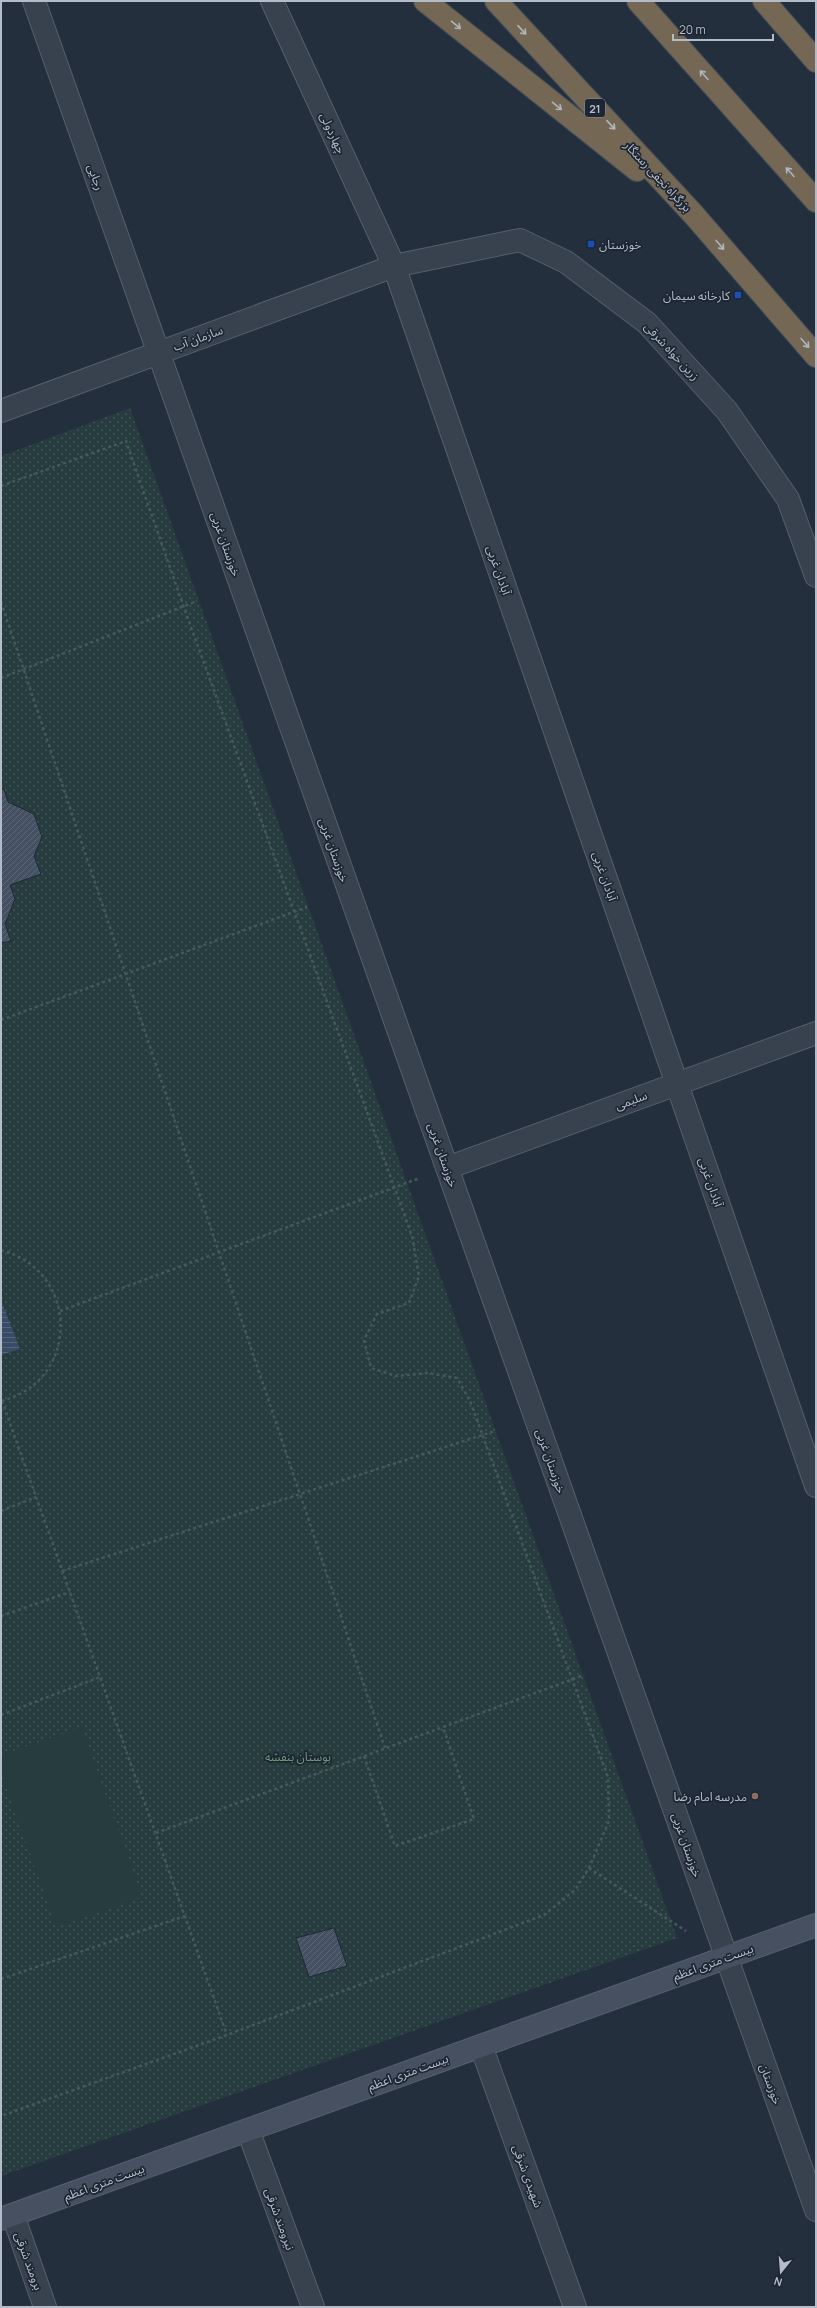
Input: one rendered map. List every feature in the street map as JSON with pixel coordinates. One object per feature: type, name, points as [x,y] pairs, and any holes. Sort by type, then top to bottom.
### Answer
[{"type":"highway","points":[[425,1],[694,215]]},
{"type":"highway","name":"بزرگراه نجفی رستگار","points":[[496,1],[694,215],[816,356]]},
{"type":"highway","points":[[638,1],[816,201]]},
{"type":"highway","points":[[764,1],[816,61]]},
{"type":"main road","name":"بیست متری اعظم","points":[[7,2217],[816,1925]]},
{"type":"street","name":"رجایی","points":[[34,1],[159,353]]},
{"type":"street","name":"چهاردولی","points":[[272,1],[394,266]]},
{"type":"street","name":"زرین خواه شرقی","points":[[394,266],[520,240],[566,262],[647,323],[727,411],[788,499],[816,576]]},
{"type":"street","name":"سازمان آب","points":[[1,411],[394,266]]},
{"type":"street","name":"آبادان غربی","points":[[394,266],[816,1486]]},
{"type":"street","name":"خوزستان غربی","points":[[159,353],[726,1958]]},
{"type":"street","name":"سلیمی","points":[[447,1168],[816,1033]]},
{"type":"street","name":"خوزستان","points":[[726,1958],[816,2210]]},
{"type":"street","name":"شهیدی شرقی","points":[[481,2046],[575,2307]]},
{"type":"street","name":"نیرومند شرقی","points":[[248,2130],[312,2307]]},
{"type":"street","name":"برومند شرقی","points":[[7,2217],[45,2307]]},
{"type":"path","points":[[1,486],[126,441],[183,605],[393,1188],[412,1236],[419,1276],[408,1303],[377,1314],[364,1340],[371,1368],[396,1376],[428,1373],[457,1378],[470,1400],[608,1777],[608,1821],[589,1868],[575,1890],[544,1914],[227,2035],[1,2116]]},
{"type":"path","points":[[1,678],[183,605],[197,601]]},
{"type":"path","points":[[1,602],[385,1748]]},
{"type":"path","points":[[1,1020],[307,906]]},
{"type":"path","points":[[60,1311],[447,1168]]},
{"type":"path","points":[[1,1250],[14,1254],[35,1267],[52,1286],[60,1311],[61,1337],[53,1362],[37,1383],[15,1398],[1,1401],[227,2035]]},
{"type":"path","points":[[62,1572],[495,1431]]},
{"type":"path","points":[[1,1511],[36,1497]]},
{"type":"path","points":[[1,1616],[70,1592]]},
{"type":"path","points":[[156,1833],[584,1675]]},
{"type":"path","points":[[1,1715],[100,1677]]},
{"type":"path","points":[[364,1756],[395,1846],[474,1819],[443,1727]]},
{"type":"path","points":[[589,1868],[687,1932]]},
{"type":"path","points":[[1,1979],[185,1916]]},
{"type":"green space","name":"بوستان بنفشه","points":[[130,408],[677,1938],[1,2176],[1,456]]},
{"type":"green space","points":[[82,1727],[142,1897],[56,1927],[1,1772],[1,1755]]},
{"type":"water","points":[[1,1300],[20,1349],[1,1355]]},
{"type":"building","points":[[4,789],[8,802],[34,814],[42,837],[34,856],[41,874],[10,885],[15,899],[5,924],[11,941],[1,943],[1,790]]},
{"type":"building","points":[[334,1928],[347,1966],[309,1977],[296,1938]]},
{"type":"place","name":"خوزستان","points":[[591,244]]},
{"type":"place","name":"کارخانه سیمان","points":[[738,295]]},
{"type":"place","name":"مدرسه امام رضا","points":[[755,1796]]}]
